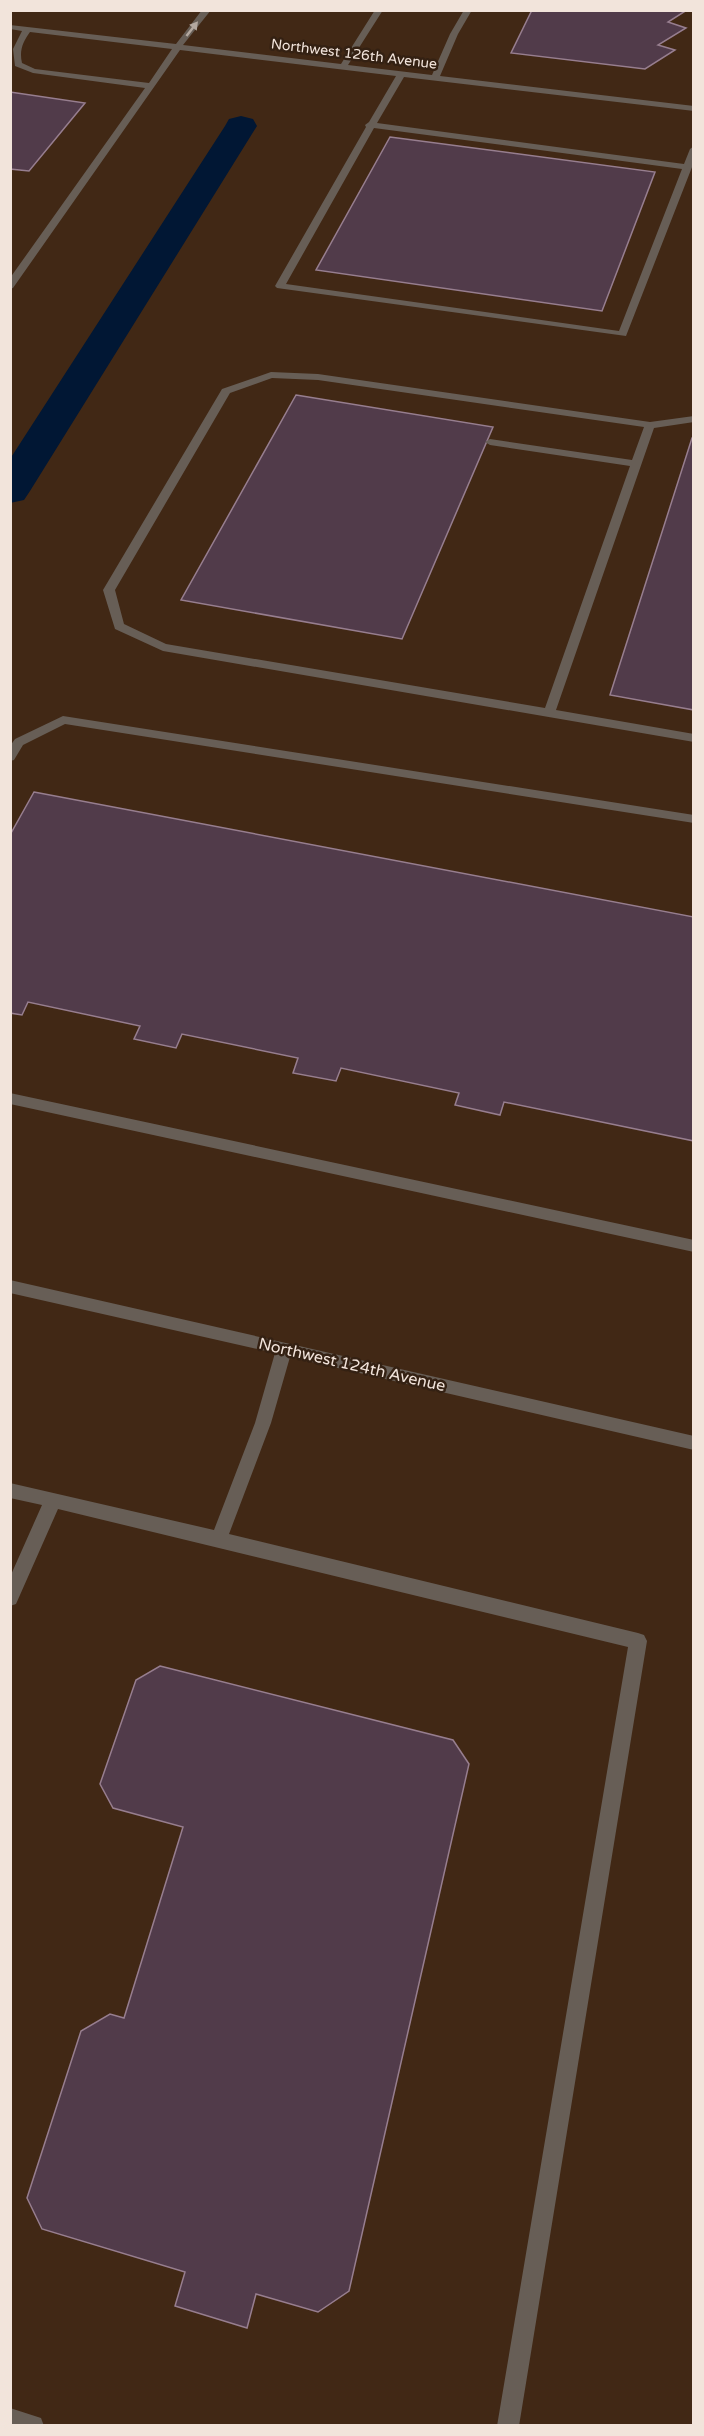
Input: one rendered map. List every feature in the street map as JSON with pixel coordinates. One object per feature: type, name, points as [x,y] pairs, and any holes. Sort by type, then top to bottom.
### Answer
[{"type":"street","points":[[10,286],[178,47],[207,10]]},
{"type":"street","points":[[343,67],[380,10]]},
{"type":"street","points":[[435,78],[454,34],[468,10]]},
{"type":"street","name":"Northwest 126th Avenue","points":[[10,27],[693,109]]},
{"type":"street","points":[[28,29],[17,44],[15,55],[18,64],[33,71],[152,86]]},
{"type":"street","points":[[401,74],[369,125],[280,286],[623,334],[693,149]]},
{"type":"street","points":[[369,125],[686,167]]},
{"type":"street","points":[[693,419],[650,425],[318,378],[271,375],[226,391],[109,590],[119,626],[163,647],[693,738]]},
{"type":"street","points":[[549,713],[650,425]]},
{"type":"street","points":[[490,442],[637,464]]},
{"type":"street","points":[[10,757],[18,742],[63,720],[693,819]]},
{"type":"street","points":[[10,1098],[693,1246]]},
{"type":"street","name":"Northwest 124th Avenue","points":[[10,1286],[693,1443]]},
{"type":"street","points":[[219,1539],[263,1423],[284,1349]]},
{"type":"street","points":[[10,1490],[638,1641],[508,2426]]},
{"type":"street","points":[[10,1598],[53,1500]]},
{"type":"street","points":[[10,2419],[33,2426]]},
{"type":"shaded area","points":[[11,11],[693,11],[693,2425],[11,2425]]},
{"type":"building","points":[[532,10],[687,10],[668,22],[686,28],[658,45],[675,50],[645,69],[511,53]]},
{"type":"building","points":[[10,92],[85,103],[29,171],[10,169]]},
{"type":"building","points":[[390,137],[655,172],[602,311],[316,270]]},
{"type":"building","points":[[296,395],[493,427],[402,639],[181,600]]},
{"type":"building","points":[[692,438],[694,438],[694,710],[610,695]]},
{"type":"building","points":[[34,792],[694,917],[694,1141],[504,1102],[500,1115],[455,1105],[459,1093],[341,1068],[336,1081],[293,1073],[298,1058],[182,1034],[176,1048],[134,1039],[140,1026],[28,1002],[22,1015],[10,1013],[10,835]]},
{"type":"building","points":[[160,1666],[453,1740],[469,1764],[349,2291],[318,2312],[256,2294],[247,2328],[175,2306],[185,2272],[42,2229],[27,2198],[81,2031],[110,2014],[124,2018],[183,1827],[113,1808],[100,1784],[136,1680]]},
{"type":"waterway","points":[[10,491],[241,126]]}]
